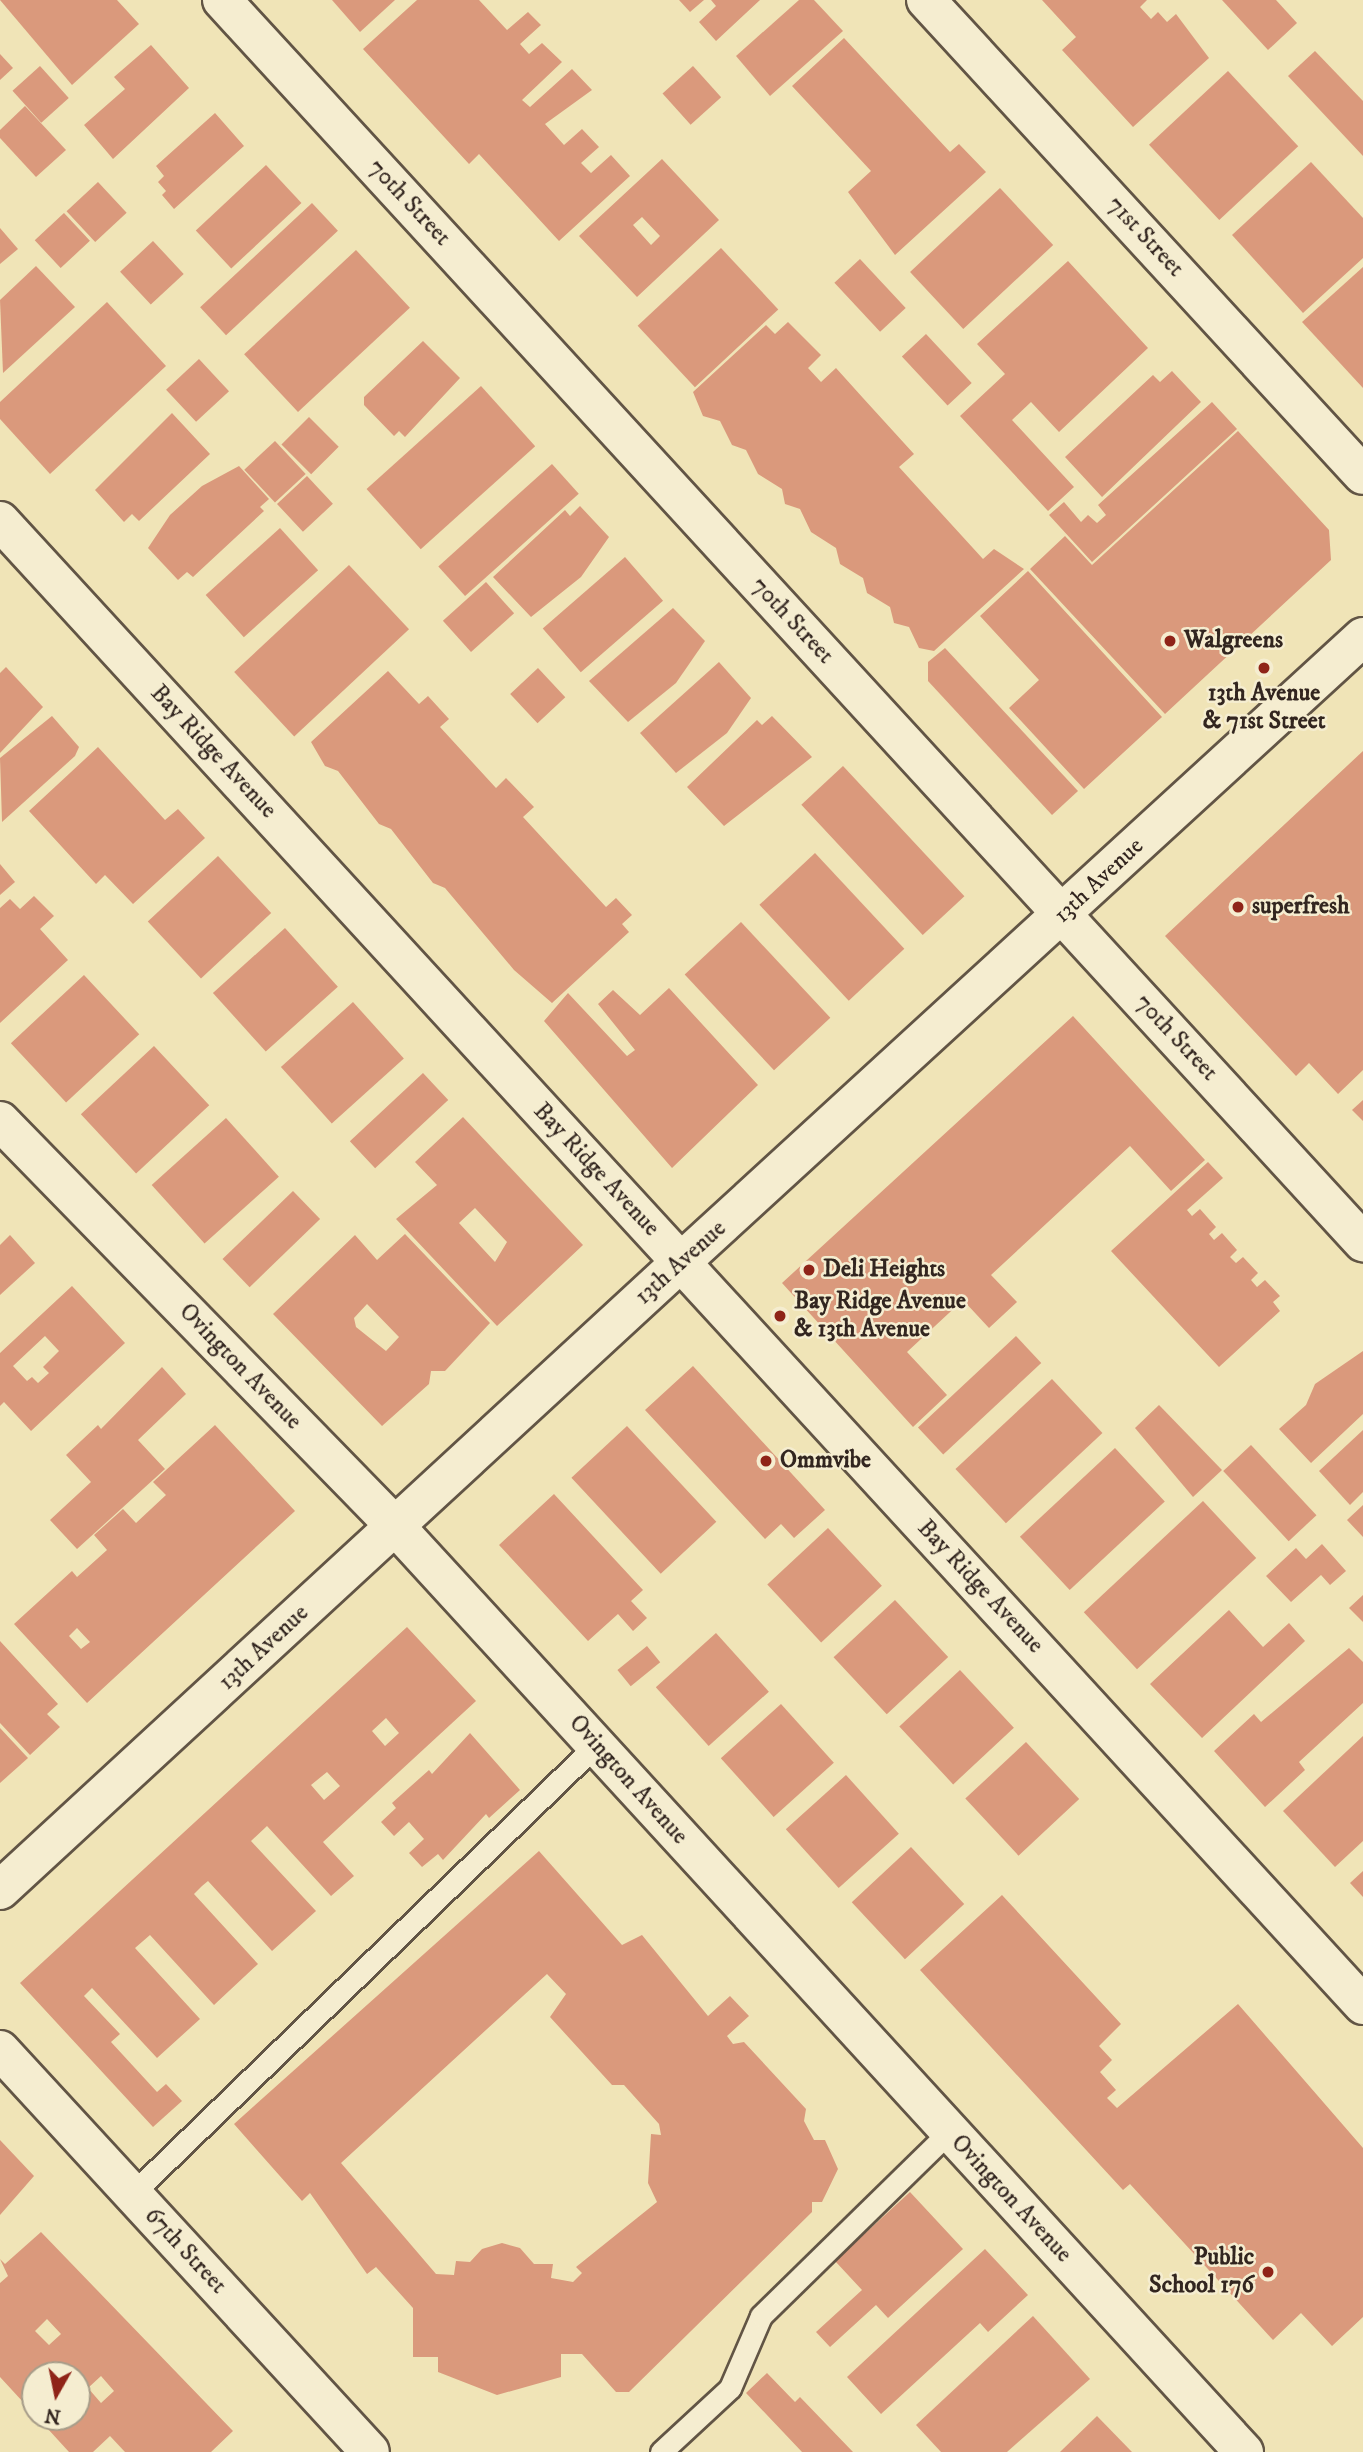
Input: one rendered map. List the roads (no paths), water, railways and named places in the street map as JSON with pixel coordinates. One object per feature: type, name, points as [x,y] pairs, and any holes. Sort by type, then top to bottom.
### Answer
[{"type":"street","name":"70th Street","points":[[222,0],[1363,1242]]},
{"type":"street","name":"71st Street","points":[[926,0],[1363,475]]},
{"type":"street","name":"Bay Ridge Avenue","points":[[0,521],[1363,2005]]},
{"type":"street","name":"13th Avenue","points":[[0,1890],[1363,637]]},
{"type":"street","name":"Ovington Avenue","points":[[0,1121],[396,1527],[1244,2452]]},
{"type":"street","name":"67th Street","points":[[0,2050],[370,2452]]},
{"type":"lane","points":[[132,2194],[596,1745]]},
{"type":"lane","points":[[661,2452],[730,2388],[761,2316],[950,2132]]},
{"type":"place","name":"Walgreens","points":[[1170,641]]},
{"type":"place","name":"13th Avenue & 71st Street","points":[[1264,668]]},
{"type":"place","name":"superfresh","points":[[1238,907]]},
{"type":"place","name":"Deli Heights","points":[[809,1270]]},
{"type":"place","name":"Bay Ridge Avenue & 13th Avenue","points":[[780,1316]]},
{"type":"place","name":"Ommvibe","points":[[766,1461]]},
{"type":"place","name":"Public School 176","points":[[1268,2272]]}]
